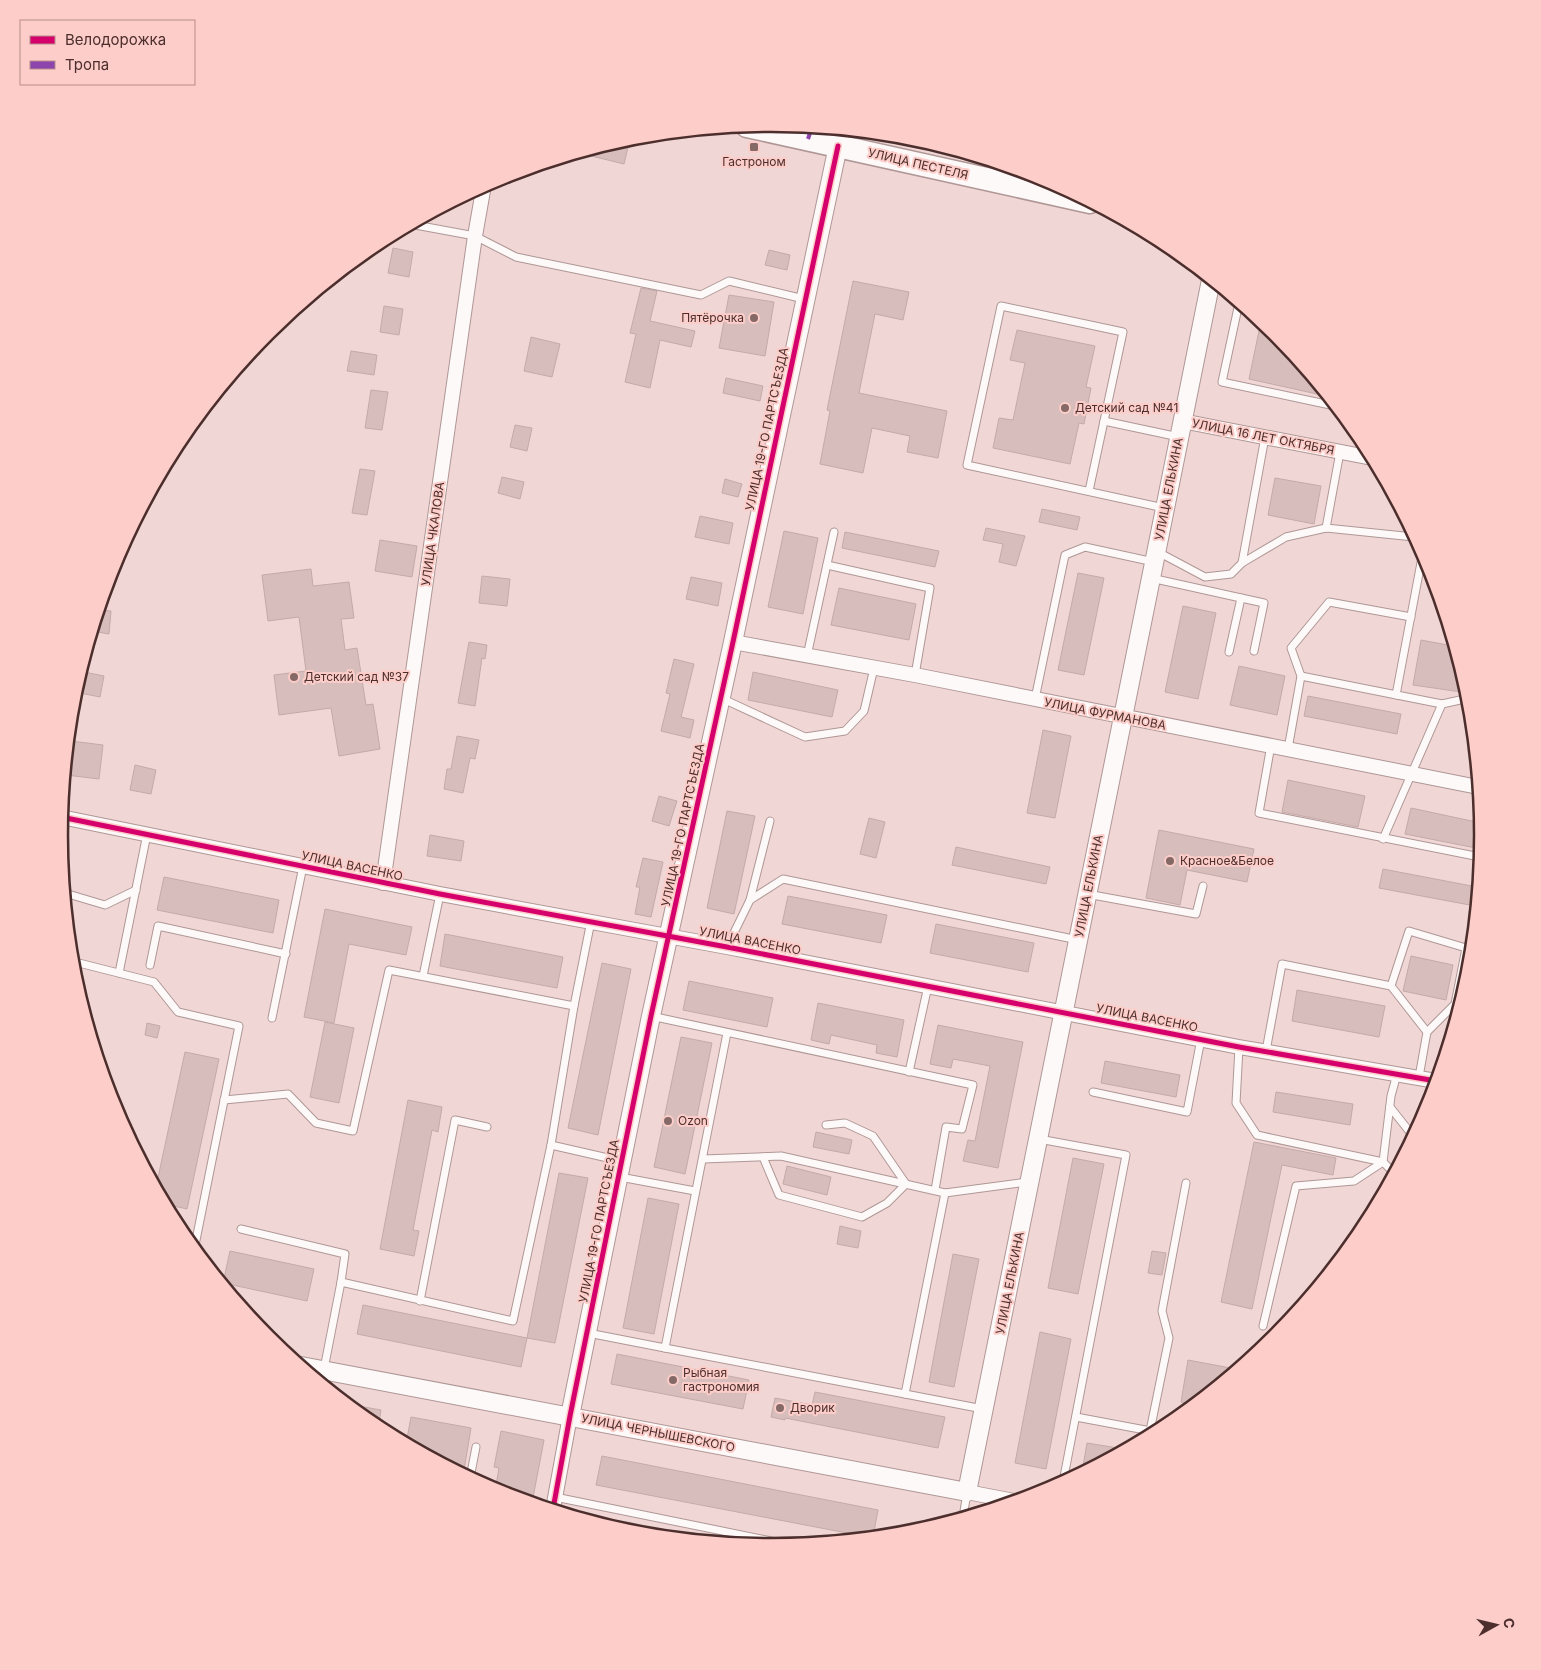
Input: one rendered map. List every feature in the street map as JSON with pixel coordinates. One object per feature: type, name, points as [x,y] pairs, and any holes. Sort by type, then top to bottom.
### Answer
[{"type":"main road","name":"УЛИЦА ПЕСТЕЛЯ","points":[[775,132],[1063,196]]},
{"type":"street","name":"УЛИЦА 19-ГО ПАРТСЪЕЗДА","points":[[554,1503],[651,1016],[733,642],[804,299],[838,146]]},
{"type":"street","name":"УЛИЦА ЧКАЛОВА","points":[[383,883],[482,194]]},
{"type":"street","name":"УЛИЦА ЕЛЬКИНА","points":[[968,1492],[1209,286]]},
{"type":"street","name":"УЛИЦА 16 ЛЕТ ОКТЯБРЯ","points":[[1181,429],[1265,437],[1362,456]]},
{"type":"street","name":"УЛИЦА ФУРМАНОВА","points":[[733,642],[915,675],[1123,718],[1472,786]]},
{"type":"street","name":"УЛИЦА ВАСЕНКО","points":[[68,819],[440,894],[727,947],[1266,1052],[1429,1079]]},
{"type":"street","name":"УЛИЦА ЧЕРНЫШЕВСКОГО","points":[[312,1368],[1002,1499]]},
{"type":"lane","points":[[419,226],[475,236],[516,257],[701,295],[729,281],[804,299]]},
{"type":"lane","points":[[1089,491],[1123,332],[1001,306],[967,465],[1165,508]]},
{"type":"lane","points":[[1238,309],[1222,382],[1326,404]]},
{"type":"lane","points":[[1104,421],[1181,429]]},
{"type":"lane","points":[[1242,563],[1265,437]]},
{"type":"lane","points":[[1326,528],[1340,452]]},
{"type":"lane","points":[[1035,700],[1065,555],[1085,547],[1205,577],[1231,574],[1242,563],[1286,537],[1326,528],[1407,536]]},
{"type":"lane","points":[[808,656],[834,532]]},
{"type":"lane","points":[[1154,564],[1241,598],[1264,603],[1254,651]]},
{"type":"lane","points":[[827,565],[930,588],[915,675]]},
{"type":"lane","points":[[1396,695],[1420,566]]},
{"type":"lane","points":[[1229,652],[1241,598]]},
{"type":"lane","points":[[1288,749],[1301,676],[1291,648],[1329,602],[1410,617]]},
{"type":"lane","points":[[720,698],[805,737],[845,731],[864,711],[874,668]]},
{"type":"lane","points":[[1301,676],[1442,704],[1460,700]]},
{"type":"lane","points":[[1383,839],[1442,704]]},
{"type":"lane","points":[[1272,746],[1259,813],[1473,856]]},
{"type":"lane","points":[[727,947],[750,900],[770,821]]},
{"type":"lane","points":[[119,973],[147,834]]},
{"type":"lane","points":[[272,1018],[303,866]]},
{"type":"lane","points":[[750,900],[783,879],[1078,940]]},
{"type":"lane","points":[[1087,894],[1196,914],[1203,886]]},
{"type":"lane","points":[[70,894],[105,905],[136,890]]},
{"type":"lane","points":[[423,976],[440,894]]},
{"type":"lane","points":[[341,1282],[512,1321],[551,1145],[574,1006],[591,921]]},
{"type":"lane","points":[[150,965],[158,926],[286,954]]},
{"type":"lane","points":[[1391,986],[1409,931],[1464,947]]},
{"type":"lane","points":[[80,963],[154,982],[178,1012],[239,1026],[196,1239]]},
{"type":"lane","points":[[1266,1052],[1282,964],[1391,986],[1427,1032]]},
{"type":"lane","points":[[224,1100],[288,1094],[316,1123],[354,1131],[390,970],[574,1006]]},
{"type":"lane","points":[[909,1072],[928,986]]},
{"type":"lane","points":[[1419,1077],[1427,1032],[1452,1007]]},
{"type":"lane","points":[[651,1016],[973,1084],[962,1129],[946,1128],[935,1190]]},
{"type":"lane","points":[[665,1348],[727,1033]]},
{"type":"lane","points":[[1093,1092],[1187,1112],[1202,1039]]},
{"type":"lane","points":[[1239,1046],[1236,1103],[1257,1135],[1383,1162],[1389,1168]]},
{"type":"lane","points":[[1264,1326],[1296,1186],[1354,1181],[1383,1162],[1390,1107],[1397,1074]]},
{"type":"lane","points":[[1390,1107],[1408,1130]]},
{"type":"lane","points":[[420,1301],[455,1120],[487,1127]]},
{"type":"lane","points":[[826,1125],[845,1123],[873,1136],[906,1184]]},
{"type":"lane","points":[[1038,1138],[1126,1155],[1065,1473]]},
{"type":"lane","points":[[551,1145],[620,1169],[695,1191]]},
{"type":"lane","points":[[703,1159],[781,1156],[945,1193],[1030,1182]]},
{"type":"lane","points":[[763,1157],[778,1195],[862,1217],[887,1204],[906,1184]]},
{"type":"lane","points":[[1154,1424],[1169,1338],[1162,1311],[1186,1183]]},
{"type":"lane","points":[[905,1394],[945,1193]]},
{"type":"lane","points":[[241,1229],[346,1254],[323,1370]]},
{"type":"lane","points":[[587,1332],[984,1410]]},
{"type":"lane","points":[[1076,1417],[1144,1430]]},
{"type":"lane","points":[[471,1471],[476,1447]]},
{"type":"lane","points":[[964,1510],[968,1492]]},
{"type":"lane","points":[[554,1503],[745,1537]]},
{"type":"building","points":[[628,147],[624,164],[590,156]]},
{"type":"building","points":[[393,248],[413,252],[409,277],[388,273]]},
{"type":"building","points":[[769,250],[790,255],[787,270],[765,265]]},
{"type":"building","points":[[853,281],[909,292],[903,320],[875,314],[859,393],[947,411],[938,458],[907,452],[910,436],[872,428],[863,473],[820,464],[830,411],[827,410]]},
{"type":"building","points":[[641,288],[657,291],[650,321],[695,331],[691,347],[660,340],[650,388],[625,382],[636,334],[630,333]]},
{"type":"building","points":[[729,295],[774,302],[765,356],[719,348]]},
{"type":"building","points":[[384,306],[403,309],[399,335],[380,332]]},
{"type":"building","points":[[1017,330],[1095,346],[1086,387],[1091,388],[1084,424],[1079,423],[1070,464],[993,448],[999,418],[1013,420],[1025,363],[1010,360]]},
{"type":"building","points":[[1259,330],[1299,371],[1318,394],[1249,379]]},
{"type":"building","points":[[531,337],[560,344],[552,377],[524,371]]},
{"type":"building","points":[[351,351],[377,355],[374,375],[347,371]]},
{"type":"building","points":[[726,378],[763,386],[760,401],[723,393]]},
{"type":"building","points":[[371,390],[388,392],[382,430],[365,428]]},
{"type":"building","points":[[515,425],[532,428],[527,451],[510,447]]},
{"type":"building","points":[[360,469],[375,471],[367,515],[352,513]]},
{"type":"building","points":[[502,477],[524,482],[520,499],[498,493]]},
{"type":"building","points":[[1275,478],[1321,486],[1314,524],[1268,515]]},
{"type":"building","points":[[725,479],[742,484],[738,497],[722,493]]},
{"type":"building","points":[[1042,509],[1080,517],[1077,530],[1039,522]]},
{"type":"building","points":[[700,516],[733,523],[729,544],[695,537]]},
{"type":"building","points":[[986,528],[1025,536],[1016,566],[999,562],[1003,544],[983,540]]},
{"type":"building","points":[[784,531],[818,538],[803,614],[768,607]]},
{"type":"building","points":[[845,532],[939,551],[935,567],[842,548]]},
{"type":"building","points":[[380,540],[417,546],[412,577],[375,571]]},
{"type":"building","points":[[311,569],[313,586],[349,582],[354,618],[341,619],[345,650],[357,648],[366,705],[373,704],[380,749],[339,756],[331,708],[279,715],[274,675],[306,671],[299,617],[268,621],[262,575]]},
{"type":"building","points":[[1078,573],[1104,578],[1084,675],[1058,670]]},
{"type":"building","points":[[482,576],[510,579],[507,606],[479,603]]},
{"type":"building","points":[[691,577],[722,583],[718,606],[686,599]]},
{"type":"building","points":[[839,588],[916,604],[909,640],[831,625]]},
{"type":"building","points":[[1183,606],[1216,613],[1198,699],[1165,692]]},
{"type":"building","points":[[105,610],[111,611],[109,634],[98,632]]},
{"type":"building","points":[[1421,640],[1447,645],[1459,692],[1413,685]]},
{"type":"building","points":[[469,642],[487,645],[485,659],[482,658],[475,706],[458,703]]},
{"type":"building","points":[[674,659],[694,664],[681,717],[694,720],[690,738],[661,731],[670,694],[666,693]]},
{"type":"building","points":[[1239,666],[1285,676],[1277,715],[1230,705]]},
{"type":"building","points":[[753,672],[838,690],[832,717],[748,700]]},
{"type":"building","points":[[87,673],[104,676],[100,697],[82,693]]},
{"type":"building","points":[[1308,696],[1401,714],[1397,734],[1304,716]]},
{"type":"building","points":[[1043,730],[1071,736],[1055,818],[1027,813]]},
{"type":"building","points":[[457,736],[479,740],[475,759],[470,758],[463,793],[444,789],[447,769],[451,769]]},
{"type":"building","points":[[74,741],[103,745],[99,779],[70,776]]},
{"type":"building","points":[[135,765],[156,770],[151,794],[130,790]]},
{"type":"building","points":[[1288,780],[1365,796],[1358,827],[1282,812]]},
{"type":"building","points":[[659,796],[677,801],[669,826],[652,821]]},
{"type":"building","points":[[1411,808],[1473,821],[1473,848],[1405,834]]},
{"type":"building","points":[[727,811],[755,816],[734,914],[707,908]]},
{"type":"building","points":[[869,818],[885,822],[876,858],[860,854]]},
{"type":"building","points":[[1159,830],[1254,849],[1247,882],[1187,870],[1180,905],[1146,898]]},
{"type":"building","points":[[430,835],[464,841],[461,861],[427,856]]},
{"type":"building","points":[[956,847],[1050,867],[1046,884],[952,865]]},
{"type":"building","points":[[643,858],[663,862],[651,917],[635,914],[640,887],[636,887]]},
{"type":"building","points":[[1383,869],[1471,886],[1469,905],[1379,888]]},
{"type":"building","points":[[164,877],[279,900],[273,933],[157,910]]},
{"type":"building","points":[[788,896],[887,915],[881,943],[782,924]]},
{"type":"building","points":[[325,909],[412,927],[406,955],[349,944],[334,1023],[304,1017]]},
{"type":"building","points":[[936,924],[1034,943],[1028,972],[930,953]]},
{"type":"building","points":[[445,934],[563,957],[557,988],[440,966]]},
{"type":"building","points":[[1411,956],[1453,965],[1446,1000],[1403,991]]},
{"type":"building","points":[[602,963],[631,969],[598,1135],[568,1128]]},
{"type":"building","points":[[689,981],[773,998],[767,1027],[683,1010]]},
{"type":"building","points":[[1297,990],[1385,1006],[1379,1037],[1292,1021]]},
{"type":"building","points":[[818,1003],[904,1020],[897,1057],[876,1053],[877,1045],[831,1035],[829,1044],[811,1040]]},
{"type":"building","points":[[325,1022],[354,1028],[339,1103],[310,1097]]},
{"type":"building","points":[[147,1023],[160,1026],[157,1038],[145,1035]]},
{"type":"building","points":[[938,1025],[1023,1042],[998,1168],[963,1161],[968,1140],[975,1141],[990,1066],[953,1059],[951,1068],[930,1064]]},
{"type":"building","points":[[681,1037],[712,1043],[685,1174],[654,1167]]},
{"type":"building","points":[[185,1052],[219,1059],[187,1209],[174,1206],[158,1178]]},
{"type":"building","points":[[1105,1061],[1180,1075],[1176,1097],[1101,1083]]},
{"type":"building","points":[[1276,1092],[1353,1104],[1350,1125],[1273,1112]]},
{"type":"building","points":[[408,1100],[442,1107],[438,1132],[432,1130],[413,1230],[419,1231],[414,1256],[380,1249]]},
{"type":"building","points":[[816,1132],[852,1140],[849,1154],[813,1147]]},
{"type":"building","points":[[1254,1142],[1336,1158],[1333,1175],[1282,1165],[1252,1309],[1221,1302]]},
{"type":"building","points":[[1073,1158],[1104,1164],[1078,1294],[1048,1288]]},
{"type":"building","points":[[787,1166],[831,1177],[827,1195],[783,1184]]},
{"type":"building","points":[[559,1173],[588,1178],[555,1343],[527,1338]]},
{"type":"building","points":[[648,1198],[679,1204],[654,1334],[623,1328]]},
{"type":"building","points":[[840,1226],[861,1231],[858,1248],[837,1244]]},
{"type":"building","points":[[230,1251],[314,1269],[307,1301],[230,1285],[224,1277]]},
{"type":"building","points":[[1152,1251],[1166,1253],[1162,1275],[1148,1273]]},
{"type":"building","points":[[953,1254],[979,1259],[954,1387],[929,1382]]},
{"type":"building","points":[[363,1305],[527,1338],[521,1367],[357,1334]]},
{"type":"building","points":[[1040,1332],[1071,1339],[1046,1469],[1015,1463]]},
{"type":"building","points":[[617,1354],[749,1380],[743,1409],[611,1384]]},
{"type":"building","points":[[1188,1360],[1229,1368],[1185,1403],[1181,1402]]},
{"type":"building","points":[[815,1392],[945,1417],[938,1448],[785,1418],[785,1420],[771,1417],[775,1398],[812,1405]]},
{"type":"building","points":[[362,1407],[381,1410],[379,1420]]},
{"type":"building","points":[[411,1417],[471,1428],[464,1468],[419,1444],[407,1437]]},
{"type":"building","points":[[501,1431],[544,1440],[533,1496],[497,1482],[499,1468],[494,1467]]},
{"type":"building","points":[[1087,1443],[1115,1448],[1083,1465]]},
{"type":"building","points":[[602,1456],[878,1510],[874,1530],[848,1533],[596,1485]]},
{"type":"marked path","points":[[808,139],[810,134]]},
{"type":"cycle path","points":[[554,1504],[651,1016],[733,642],[838,146]]},
{"type":"cycle path","points":[[68,818],[440,894],[727,947],[1239,1047],[1429,1080]]},
{"type":"place","name":"Гастроном","points":[[754,147]]},
{"type":"place","name":"Пятёрочка","points":[[754,318]]},
{"type":"place","name":"Детский сад №41","points":[[1065,408]]},
{"type":"place","name":"Детский сад №37","points":[[294,677]]},
{"type":"place","name":"Красное&Белое","points":[[1170,861]]},
{"type":"place","name":"Ozon","points":[[668,1121]]},
{"type":"place","name":"Рыбная гастрономия","points":[[673,1380]]},
{"type":"place","name":"Дворик","points":[[780,1408]]}]
